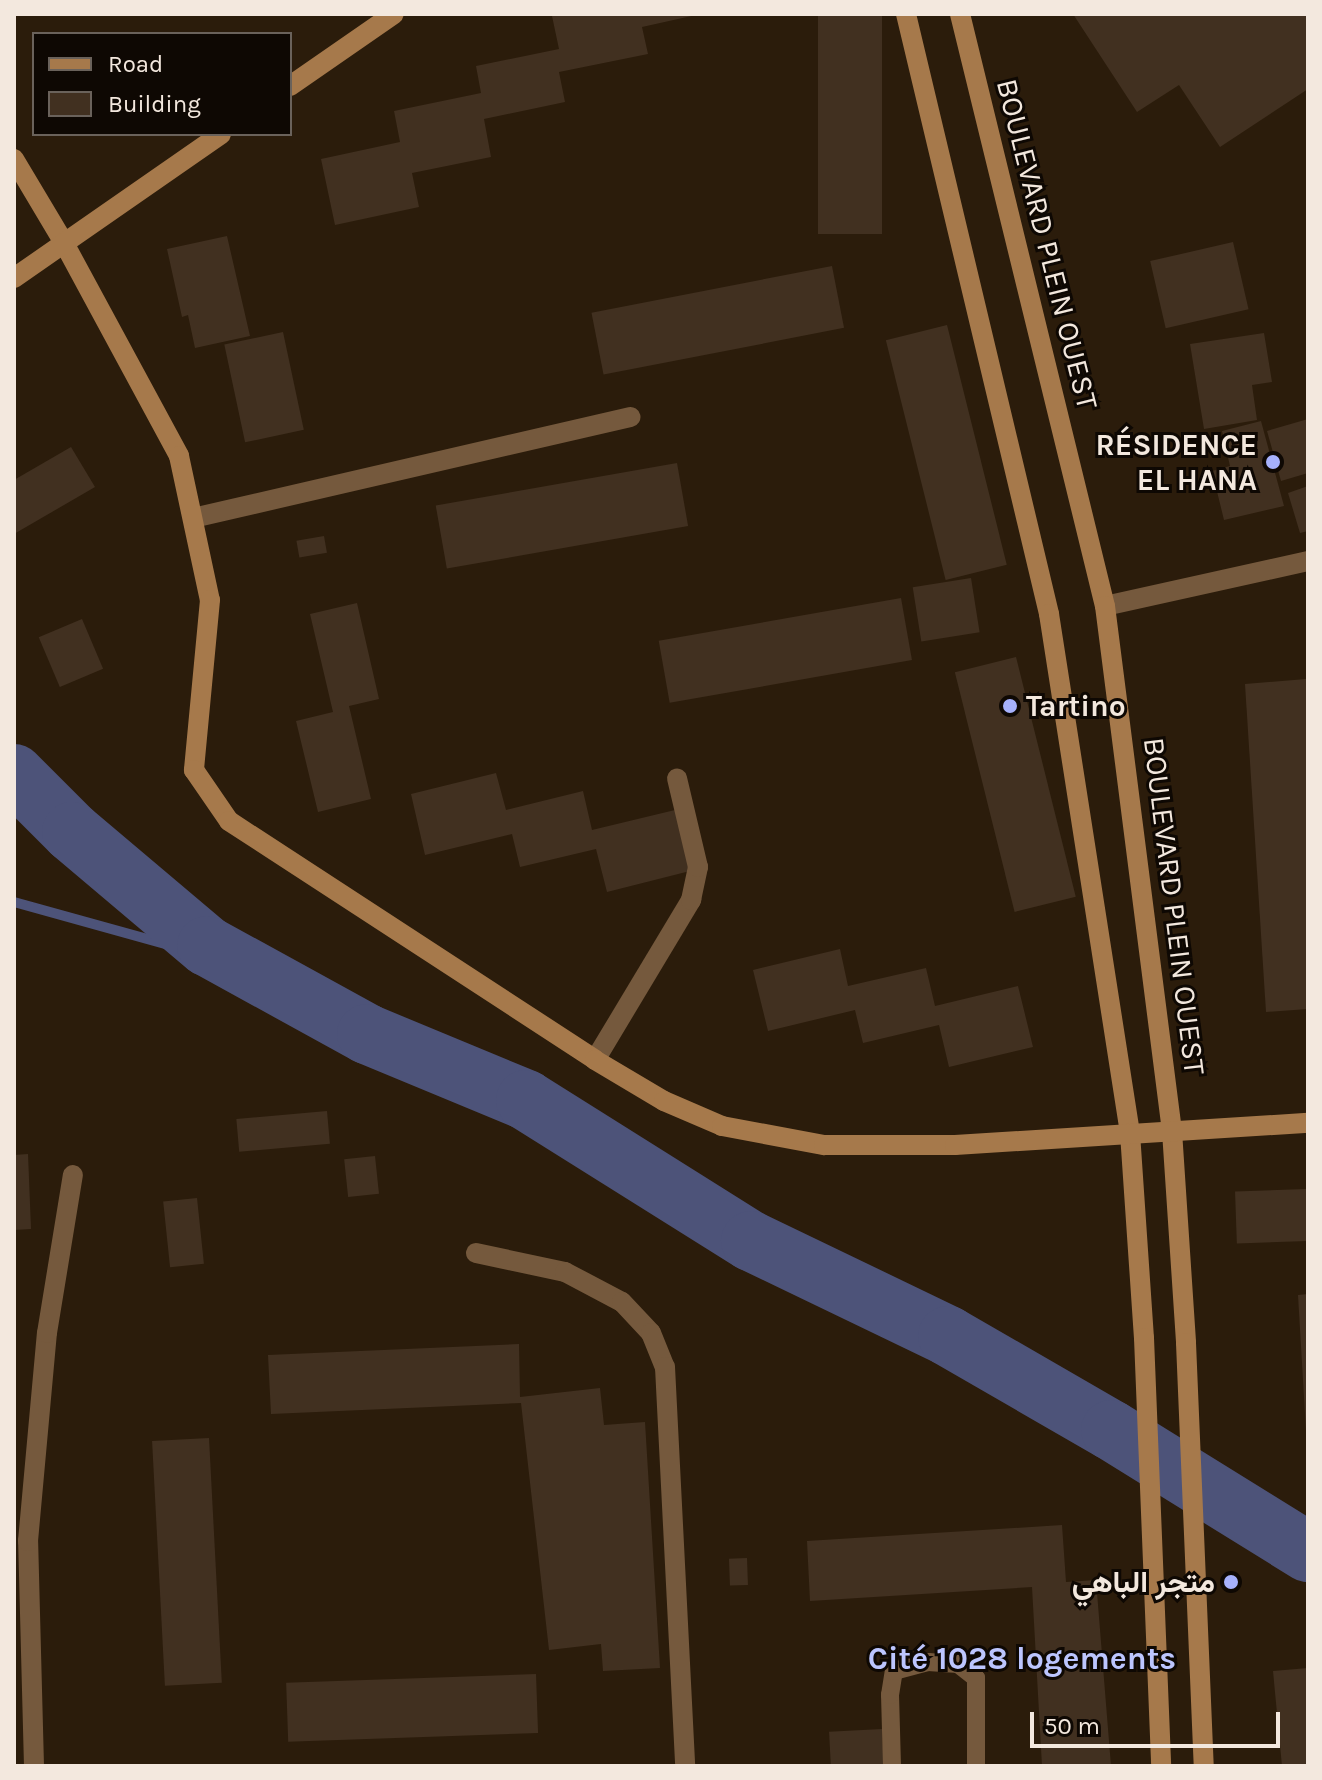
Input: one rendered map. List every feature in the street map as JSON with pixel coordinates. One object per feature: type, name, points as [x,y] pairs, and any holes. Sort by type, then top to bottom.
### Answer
[{"type":"main road","points":[[292,85],[394,14]]},
{"type":"main road","points":[[906,14],[1049,614],[1130,1133],[1144,1338],[1161,1766]]},
{"type":"main road","name":"BOULEVARD PLEIN OUEST","points":[[960,14],[1105,606],[1172,1131],[1186,1343],[1204,1766]]},
{"type":"main road","points":[[14,278],[218,136]]},
{"type":"main road","points":[[14,159],[64,243],[179,456],[210,600],[194,770],[229,821],[595,1060],[664,1101],[722,1126],[824,1145],[955,1145],[1308,1123]]},
{"type":"street","points":[[193,518],[631,417]]},
{"type":"street","points":[[1105,606],[1308,561]]},
{"type":"street","points":[[595,1060],[691,900],[698,867],[677,778]]},
{"type":"street","points":[[34,1766],[21,1542],[47,1333],[73,1175]]},
{"type":"street","points":[[476,1253],[565,1272],[622,1302],[651,1333],[665,1367],[685,1766]]},
{"type":"lane","points":[[892,1766],[890,1695],[894,1671],[928,1662],[958,1664],[976,1678],[976,1766]]},
{"type":"building","points":[[818,14],[882,14],[882,234],[818,234]]},
{"type":"building","points":[[1073,14],[1308,14],[1308,89],[1220,147],[1179,85],[1137,112]]},
{"type":"building","points":[[696,15],[642,27],[648,54],[559,72],[565,102],[484,119],[491,157],[412,173],[419,207],[335,225],[321,159],[400,142],[394,111],[481,93],[476,66],[559,49],[552,16]]},
{"type":"building","points":[[227,236],[250,336],[195,348],[188,315],[182,317],[167,249]]},
{"type":"building","points":[[1233,242],[1249,309],[1166,328],[1150,261]]},
{"type":"building","points":[[832,266],[844,328],[604,375],[592,313]]},
{"type":"building","points":[[947,325],[1007,565],[946,580],[886,340]]},
{"type":"building","points":[[283,332],[304,430],[245,442],[224,344]]},
{"type":"building","points":[[1264,333],[1272,382],[1252,385],[1257,420],[1204,429],[1190,344]]},
{"type":"building","points":[[1308,419],[1308,473],[1281,481],[1267,431]]},
{"type":"building","points":[[1261,421],[1284,506],[1224,520],[1212,471],[1230,466],[1222,431]]},
{"type":"building","points":[[71,447],[95,487],[14,534],[14,480]]},
{"type":"building","points":[[677,463],[688,526],[447,569],[436,506]]},
{"type":"building","points":[[1308,486],[1308,531],[1300,533],[1288,493]]},
{"type":"building","points":[[324,536],[327,553],[299,558],[296,541]]},
{"type":"building","points":[[971,578],[980,632],[921,642],[913,587]]},
{"type":"building","points":[[901,598],[912,660],[670,703],[659,641]]},
{"type":"building","points":[[357,603],[379,699],[349,706],[371,799],[318,812],[296,721],[333,712],[310,614]]},
{"type":"building","points":[[82,619],[103,669],[60,687],[39,637]]},
{"type":"building","points":[[1016,657],[1076,897],[1015,912],[955,672]]},
{"type":"building","points":[[1306,679],[1308,1009],[1266,1012],[1245,684]]},
{"type":"building","points":[[496,773],[506,810],[583,791],[592,830],[675,810],[690,871],[607,892],[596,849],[520,867],[512,834],[425,855],[411,794]]},
{"type":"building","points":[[840,949],[848,986],[926,968],[935,1006],[1018,986],[1033,1047],[949,1067],[939,1025],[863,1043],[855,1010],[768,1031],[753,970]]},
{"type":"building","points":[[327,1111],[330,1144],[239,1152],[236,1119]]},
{"type":"building","points":[[28,1154],[31,1229],[14,1230],[14,1155]]},
{"type":"building","points":[[375,1156],[379,1194],[348,1197],[344,1159]]},
{"type":"building","points":[[1306,1189],[1308,1241],[1237,1243],[1235,1191]]},
{"type":"building","points":[[197,1198],[204,1264],[170,1267],[163,1202]]},
{"type":"building","points":[[1308,1294],[1308,1431],[1306,1431],[1298,1295]]},
{"type":"building","points":[[519,1344],[520,1397],[600,1388],[604,1425],[645,1422],[660,1668],[603,1671],[601,1644],[549,1650],[521,1403],[271,1414],[268,1355]]},
{"type":"building","points":[[209,1438],[222,1683],[165,1686],[152,1441]]},
{"type":"building","points":[[1062,1525],[1066,1582],[1096,1580],[1111,1766],[1042,1766],[1032,1587],[810,1601],[807,1541]]},
{"type":"building","points":[[747,1558],[748,1585],[730,1586],[729,1559]]},
{"type":"building","points":[[1308,1668],[1308,1766],[1282,1766],[1273,1671]]},
{"type":"building","points":[[536,1674],[538,1733],[288,1742],[286,1683]]},
{"type":"building","points":[[882,1729],[884,1766],[831,1766],[829,1732]]},
{"type":"waterway","points":[[14,774],[72,832],[207,946],[367,1034],[526,1100],[751,1241],[948,1336],[1111,1430],[1308,1552]]},
{"type":"waterway","points":[[14,902],[241,965]]},
{"type":"place","name":"RÉSIDENCE EL HANA","points":[[1273,462]]},
{"type":"place","name":"Tartino","points":[[1010,706]]},
{"type":"place","name":"متجر الباهي","points":[[1231,1582]]},
{"type":"district","name":"Cité 1028 logements","points":[[1022,1659]]}]
